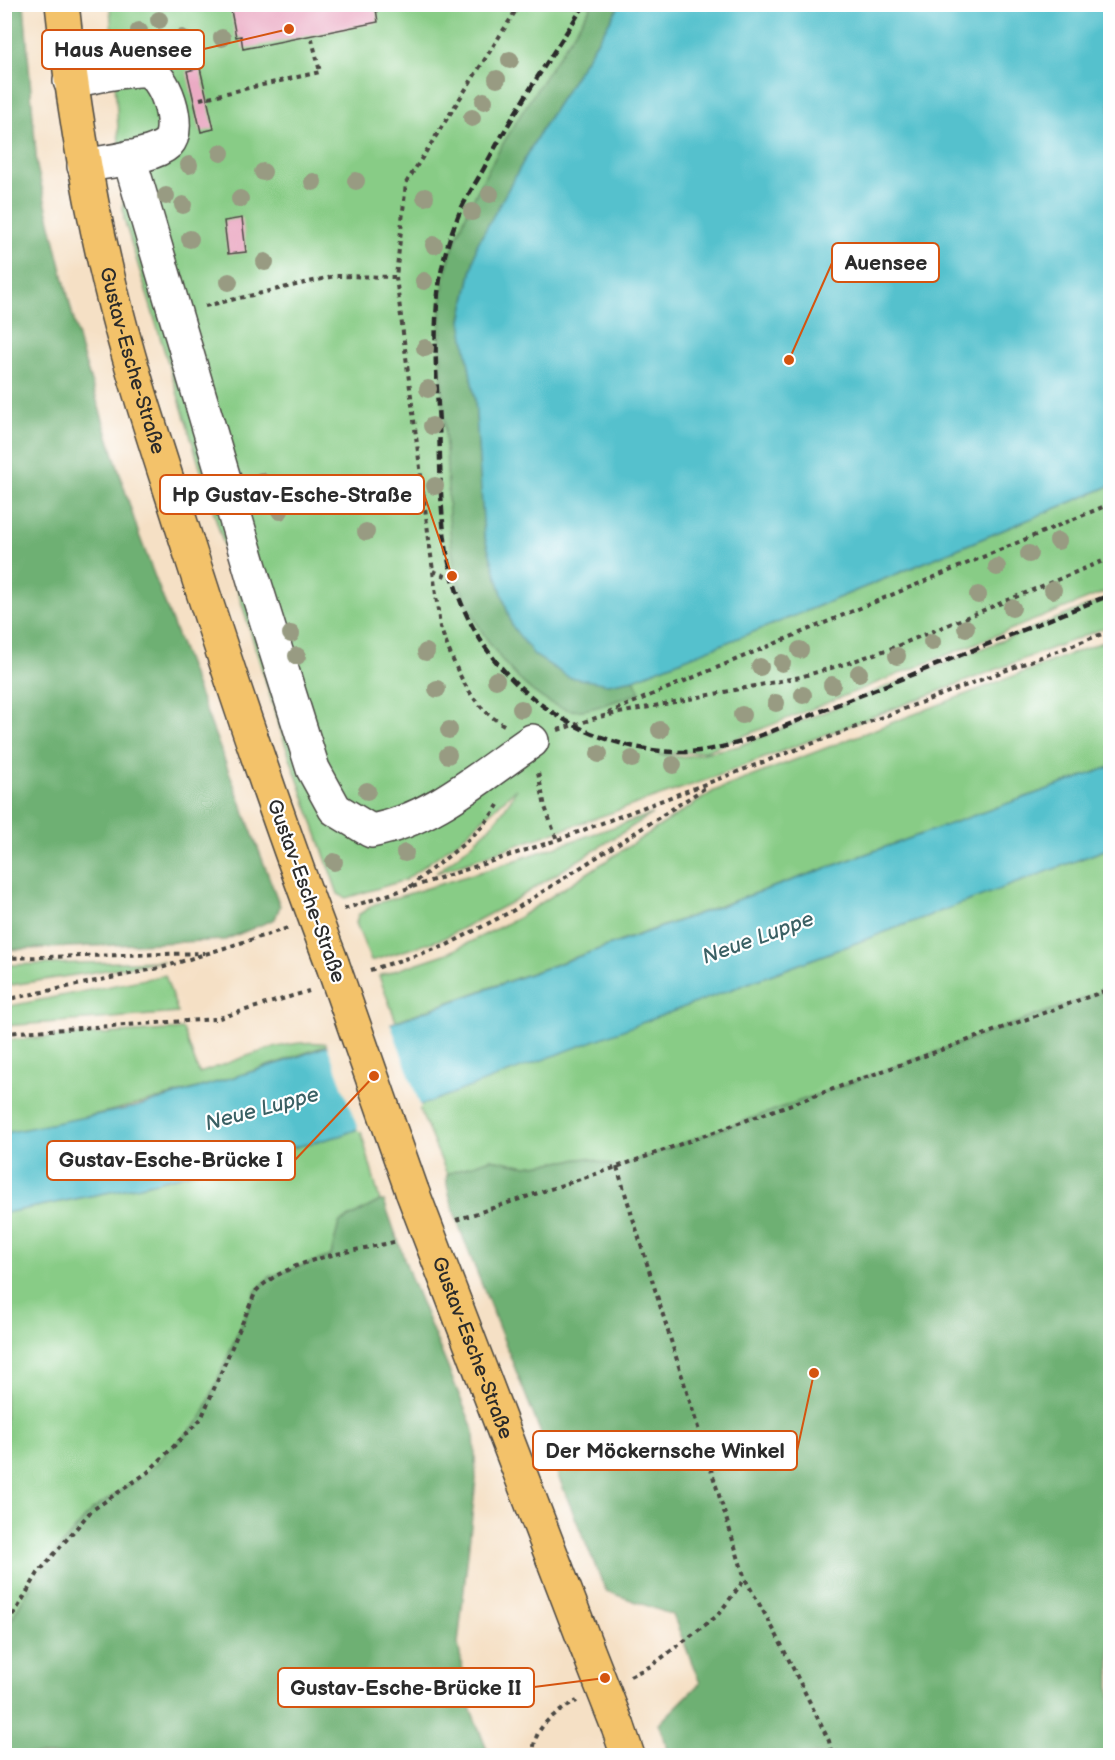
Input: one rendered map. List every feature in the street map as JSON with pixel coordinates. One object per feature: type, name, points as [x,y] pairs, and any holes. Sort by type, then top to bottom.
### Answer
[{"type":"main road","name":"Gustav-Esche-Straße","points":[[62,4],[70,81],[84,166],[109,284],[143,403],[217,634],[302,884],[412,1191],[623,1742]]},
{"type":"lane","points":[[70,81],[144,70],[155,74],[164,85],[174,129],[170,141],[158,150],[84,166]]},
{"type":"lane","points":[[129,157],[255,584],[313,769],[335,808],[371,831],[392,827],[421,815],[546,735]]},
{"type":"path","points":[[519,4],[406,183],[396,277],[440,627],[462,680],[485,713],[546,735],[599,717],[1110,504]]},
{"type":"path","points":[[170,107],[320,72],[311,35]]},
{"type":"path","points":[[175,314],[335,276],[396,277]]},
{"type":"path","points":[[599,717],[800,677],[845,664],[891,648],[1110,558]]},
{"type":"path","points":[[432,570],[448,577]]},
{"type":"path","points":[[362,903],[557,840],[1110,631]]},
{"type":"path","points":[[370,970],[445,946],[514,910],[710,784]]},
{"type":"path","points":[[409,888],[433,866],[469,841],[491,816],[502,799]]},
{"type":"path","points":[[545,807],[557,840]]},
{"type":"path","points":[[4,1000],[107,981],[274,933]]},
{"type":"path","points":[[4,958],[209,953]]},
{"type":"path","points":[[4,1631],[38,1573],[92,1511],[148,1472],[201,1419],[256,1292],[270,1277],[332,1256],[397,1241],[617,1167],[1110,990]]},
{"type":"path","points":[[4,1033],[216,1019],[309,991]]},
{"type":"path","points":[[617,1167],[745,1579],[775,1632],[829,1741],[832,1755]]},
{"type":"path","points":[[632,1675],[651,1666],[717,1616],[745,1579]]},
{"type":"path","points":[[534,1755],[537,1733],[555,1713],[582,1698]]},
{"type":"green space","points":[[24,4],[37,167],[81,350],[139,535],[280,906],[275,919],[225,940],[5,950],[4,5]]},
{"type":"green space","points":[[110,5],[620,5],[540,132],[477,245],[461,321],[484,535],[512,626],[634,679],[1110,486],[1110,590],[706,751],[658,755],[683,757],[739,746],[1110,597],[1110,626],[712,778],[436,873],[492,825],[516,789],[461,839],[405,880],[346,898],[338,894],[282,735],[124,219]]},
{"type":"green space","points":[[592,5],[620,5],[540,132],[477,245],[461,319],[475,399],[484,535],[512,626],[608,684],[634,679],[640,693],[595,707],[570,710],[552,704],[533,692],[516,676],[485,636],[463,594],[454,561],[450,529],[440,329],[444,281],[449,260],[476,194],[512,129]]},
{"type":"green space","points":[[1110,639],[1110,767],[396,1021],[379,976],[448,953],[518,918],[714,791]]},
{"type":"green space","points":[[652,814],[510,903],[442,939],[371,961],[356,923],[358,915],[375,904],[490,869]]},
{"type":"green space","points":[[1110,848],[1110,989],[617,1167],[588,1158],[526,1166],[491,1159],[447,1174],[418,1106]]},
{"type":"green space","points":[[164,961],[5,986],[5,965]]},
{"type":"green space","points":[[165,975],[178,1013],[5,1026],[5,1007]]},
{"type":"green space","points":[[1110,989],[1110,1755],[670,1755],[659,1724],[700,1683],[673,1615],[606,1591],[469,1252],[450,1197],[447,1174],[491,1159],[526,1166],[588,1158],[617,1167]]},
{"type":"green space","points":[[183,1029],[199,1073],[280,1046],[314,1042],[330,1044],[250,1072],[169,1096],[5,1133],[5,1040]]},
{"type":"green space","points":[[360,1128],[380,1201],[339,1223],[331,1256],[270,1277],[256,1291],[201,1419],[148,1472],[91,1511],[38,1573],[5,1631],[5,1213],[140,1186],[339,1136]]},
{"type":"green space","points":[[384,1201],[412,1281],[474,1431],[476,1480],[458,1644],[470,1707],[489,1755],[5,1755],[5,1631],[38,1573],[91,1511],[148,1472],[201,1419],[256,1291],[270,1277],[331,1256],[339,1223]]},
{"type":"water","points":[[620,5],[1110,5],[1110,486],[634,679],[608,684],[568,677],[534,655],[512,626],[484,535],[475,399],[461,321],[477,245],[540,132]]},
{"type":"water","name":"Neue Luppe","points":[[1110,767],[1110,848],[339,1136],[140,1186],[5,1213],[5,1133],[136,1107],[280,1063]]},
{"type":"pier","points":[[389,1020],[421,1108],[359,1132],[326,1042]]},
{"type":"building","points":[[230,5],[380,5],[380,8],[376,9],[378,22],[243,49],[241,36],[236,37]]},
{"type":"building","points":[[200,68],[214,129],[201,132],[187,71]]},
{"type":"building","points":[[242,218],[246,252],[228,254],[224,221]]},
{"type":"railway","points":[[585,4],[519,107],[462,206],[448,244],[438,294],[436,372],[441,500],[448,557],[465,611],[483,644],[507,674],[535,700],[566,721],[600,737],[637,747],[675,752],[695,751],[756,737],[1110,595]]},
{"type":"place","name":"Haus Auensee","points":[[289,29]]},
{"type":"place","name":"Auensee","points":[[789,360]]},
{"type":"place","name":"Hp Gustav-Esche-Straße","points":[[452,576]]},
{"type":"place","name":"Gustav-Esche-Brücke I","points":[[374,1076]]},
{"type":"place","name":"Der Möckernsche Winkel","points":[[814,1373]]},
{"type":"place","name":"Gustav-Esche-Brücke II","points":[[605,1678]]}]
